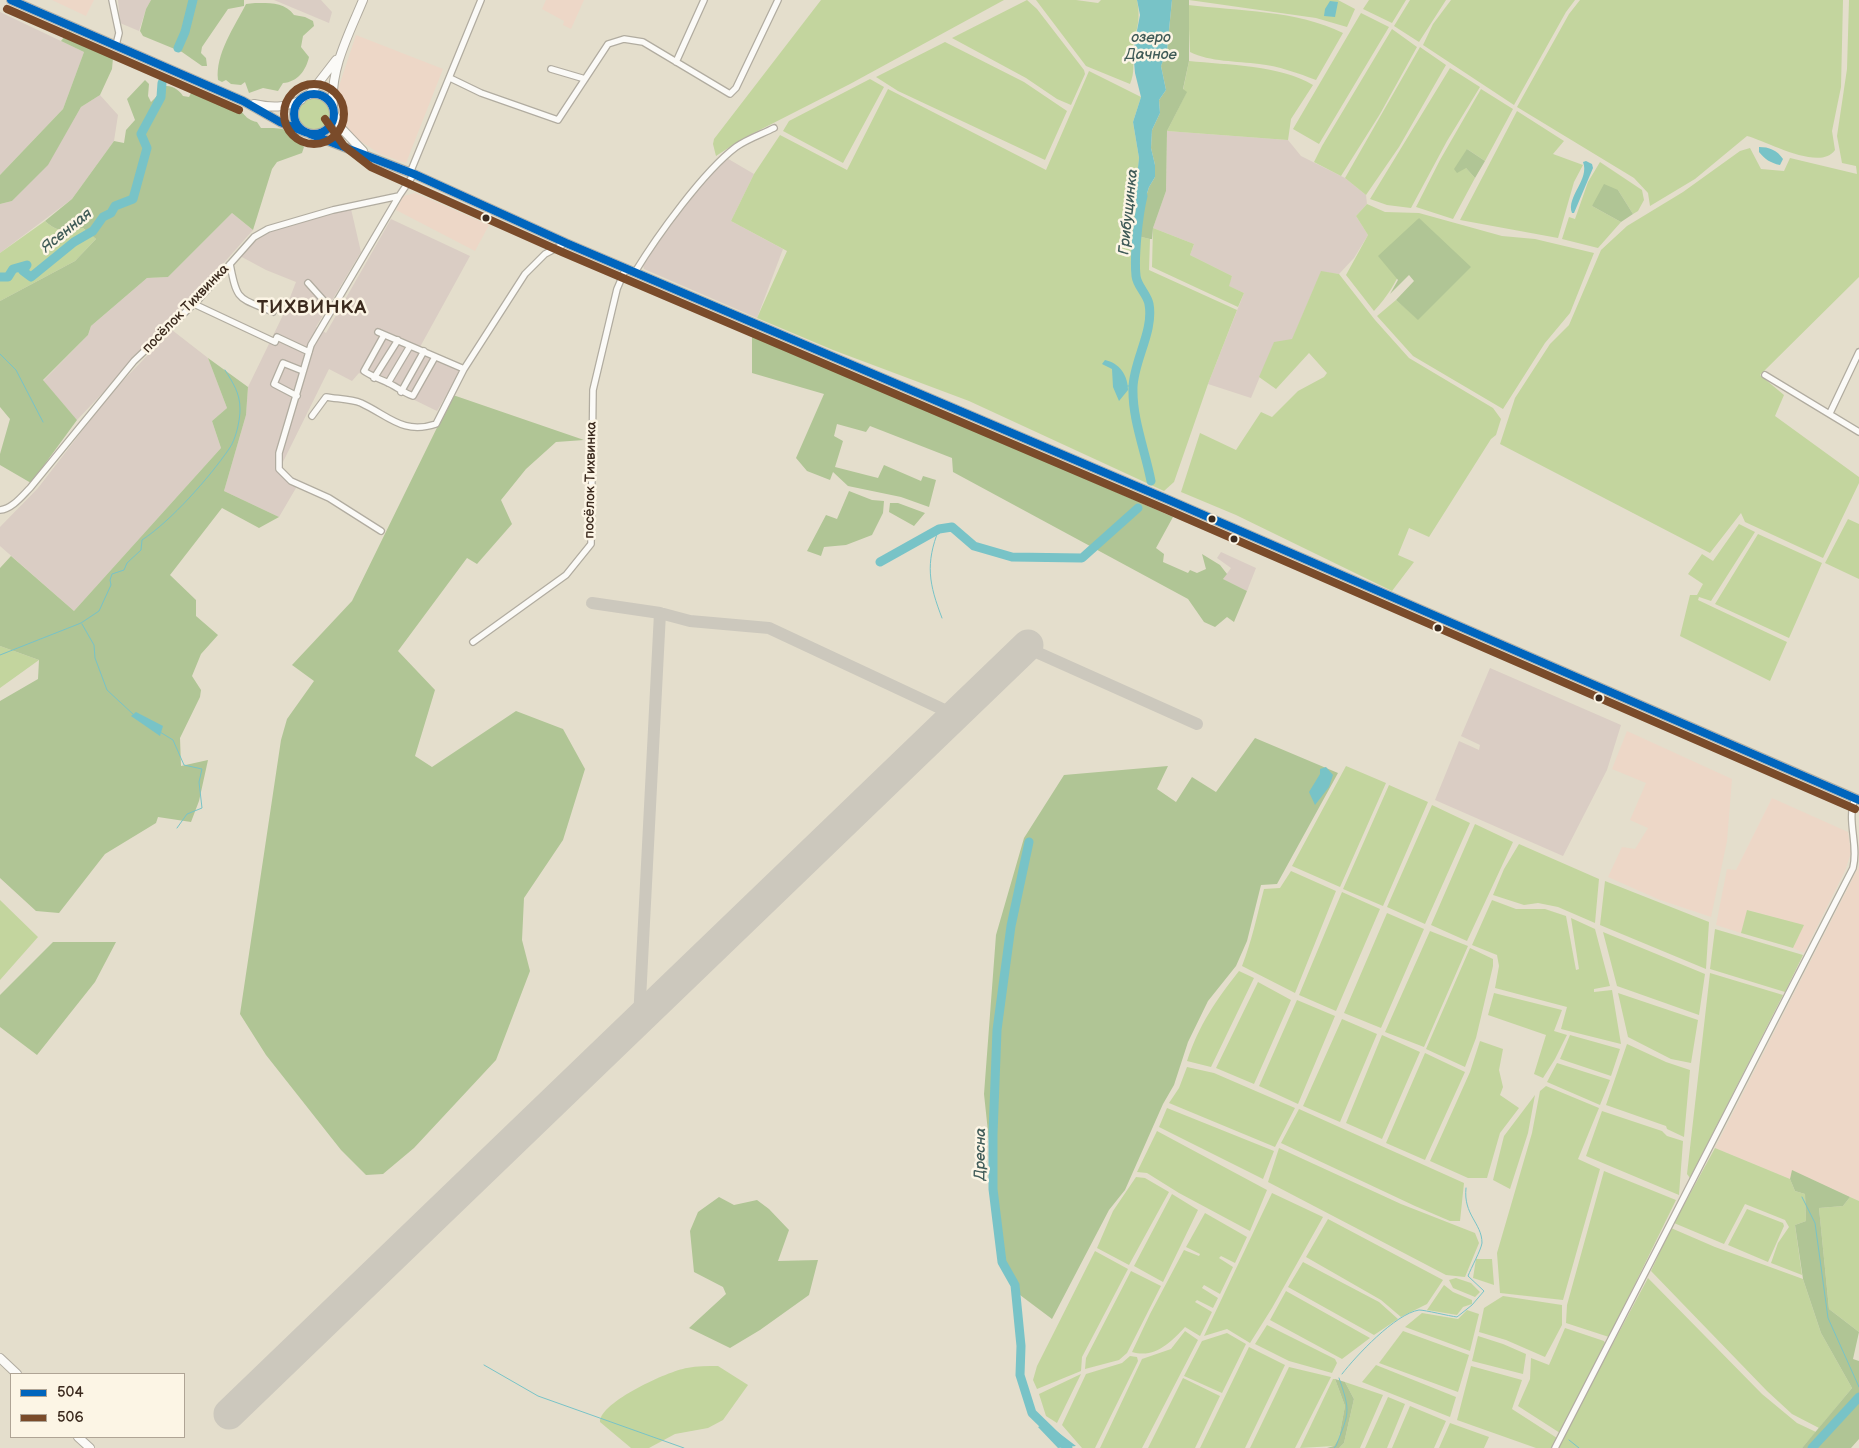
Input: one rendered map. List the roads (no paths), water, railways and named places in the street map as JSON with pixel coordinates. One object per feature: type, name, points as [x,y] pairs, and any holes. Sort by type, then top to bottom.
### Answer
[{"type":"main road","points":[[10,0],[243,101],[280,122],[375,158],[566,243],[1169,500],[1857,799]]},
{"type":"main road","points":[[305,97],[294,114],[297,124],[307,133],[325,132],[332,124],[334,111],[332,92],[343,50],[363,0]]},
{"type":"main road","points":[[243,101],[271,108],[289,106],[305,97],[318,86],[343,50]]},
{"type":"main road","points":[[305,97],[321,96],[326,98],[342,130],[350,140],[375,158]]},
{"type":"main road","points":[[0,1358],[16,1373]]},
{"type":"main road","points":[[79,1438],[90,1448]]},
{"type":"street","points":[[112,0],[119,33],[116,45]]},
{"type":"street","points":[[381,531],[329,498],[291,480],[278,469],[279,453],[311,345],[412,174],[481,0]]},
{"type":"street","points":[[676,62],[704,0]]},
{"type":"street","points":[[450,78],[482,93],[558,120],[608,44],[624,39],[643,42],[730,94],[736,88],[778,0]]},
{"type":"street","points":[[551,69],[585,79]]},
{"type":"street","points":[[635,272],[651,245],[700,184],[727,156],[737,146],[774,128]]},
{"type":"street","name":"посёлок Тихвинка","points":[[0,510],[18,500],[30,488],[134,361],[194,304],[254,237],[268,229],[333,210],[399,196]]},
{"type":"street","points":[[312,416],[326,397],[359,402],[407,428],[422,429],[436,424],[464,369],[525,274],[545,254],[566,243]]},
{"type":"street","points":[[230,264],[235,292],[241,298],[272,312]]},
{"type":"street","name":"посёлок Тихвинка","points":[[473,642],[566,575],[591,544],[593,390],[617,289],[626,268]]},
{"type":"street","points":[[308,283],[334,308]]},
{"type":"street","points":[[194,304],[275,342],[277,338],[309,352]]},
{"type":"street","points":[[434,357],[413,396],[401,392],[364,371],[381,333],[464,369]]},
{"type":"street","points":[[374,378],[398,340]]},
{"type":"street","points":[[388,383],[410,346]]},
{"type":"street","points":[[401,392],[424,351]]},
{"type":"street","points":[[1830,414],[1859,352]]},
{"type":"street","points":[[297,396],[274,384],[283,363],[303,371]]},
{"type":"street","points":[[1765,375],[1859,432]]},
{"type":"street","points":[[1555,1448],[1853,868],[1857,851],[1851,810],[1857,799]]},
{"type":"water","name":"озеро Дачное","points":[[1137,0],[1172,0],[1167,50],[1161,66],[1166,90],[1159,100],[1160,113],[1152,130],[1151,148],[1155,165],[1155,177],[1149,187],[1143,206],[1134,207],[1139,158],[1133,122],[1141,97],[1135,73],[1133,51],[1140,15]]},
{"type":"water","points":[[1330,1],[1338,2],[1335,17],[1324,16],[1325,9]]},
{"type":"water","points":[[1759,147],[1769,148],[1778,153],[1783,159],[1780,165],[1766,159],[1759,152]]},
{"type":"water","points":[[1586,161],[1592,164],[1593,168],[1574,213],[1572,213],[1572,201],[1583,175],[1583,162]]},
{"type":"water","points":[[1105,360],[1122,370],[1126,379],[1128,390],[1119,401],[1113,387],[1112,369],[1102,364]]},
{"type":"water","points":[[136,712],[163,726],[160,736],[131,716]]},
{"type":"water","points":[[1326,767],[1333,775],[1329,787],[1315,805],[1309,792],[1320,774],[1320,769]]},
{"type":"water","points":[[1046,1423],[1076,1446],[1058,1448],[1038,1427]]},
{"type":"waterway","name":"Ясенная","points":[[178,48],[185,32],[193,0]]},
{"type":"waterway","name":"Ясенная","points":[[0,277],[8,277],[13,269],[27,265],[23,271],[31,277],[74,242],[93,231],[103,217],[111,213],[115,206],[133,199],[147,148],[141,134],[161,97],[162,83]]},
{"type":"waterway","name":"Грибущинка","points":[[1143,196],[1137,236],[1136,268],[1137,280],[1148,300],[1150,314],[1149,325],[1134,377],[1133,399],[1151,481]]},
{"type":"waterway","points":[[0,354],[16,370],[43,422]]},
{"type":"waterway","points":[[0,655],[81,623],[99,611],[111,585],[112,574],[124,570],[127,563],[141,550],[142,540],[177,511],[211,473],[231,445],[236,435],[239,419],[240,403],[225,370]]},
{"type":"waterway","name":"Грибущинка","points":[[1127,386],[1133,386]]},
{"type":"waterway","name":"Грибущинка","points":[[880,562],[939,529],[952,527],[974,546],[1012,557],[1082,558],[1138,508]]},
{"type":"waterway","points":[[939,529],[932,553],[930,574],[934,595],[942,618]]},
{"type":"waterway","points":[[82,624],[94,645],[95,658],[107,690],[134,715]]},
{"type":"waterway","points":[[160,732],[173,740],[184,765],[202,769],[199,782],[202,808],[187,814],[177,828]]},
{"type":"waterway","name":"Дресна","points":[[1029,842],[1011,926],[997,1030],[993,1189],[1002,1262],[1015,1285],[1021,1346],[1020,1375],[1032,1413],[1068,1448]]},
{"type":"waterway","points":[[1342,1374],[1366,1347],[1388,1327],[1409,1313],[1419,1310],[1457,1317],[1472,1305],[1484,1291],[1468,1276],[1482,1243],[1479,1230],[1467,1205],[1466,1188]]},
{"type":"waterway","points":[[1802,1197],[1815,1223],[1828,1318],[1859,1387]]},
{"type":"waterway","points":[[484,1365],[538,1396],[684,1448]]},
{"type":"waterway","points":[[1334,1448],[1344,1426],[1347,1412],[1339,1378]]},
{"type":"waterway","name":"Дресна","points":[[1812,1448],[1859,1397]]},
{"type":"waterway","points":[[1569,1440],[1579,1448]]},
{"type":"district","name":"ТИХВИНКА","points":[[312,308]]}]
